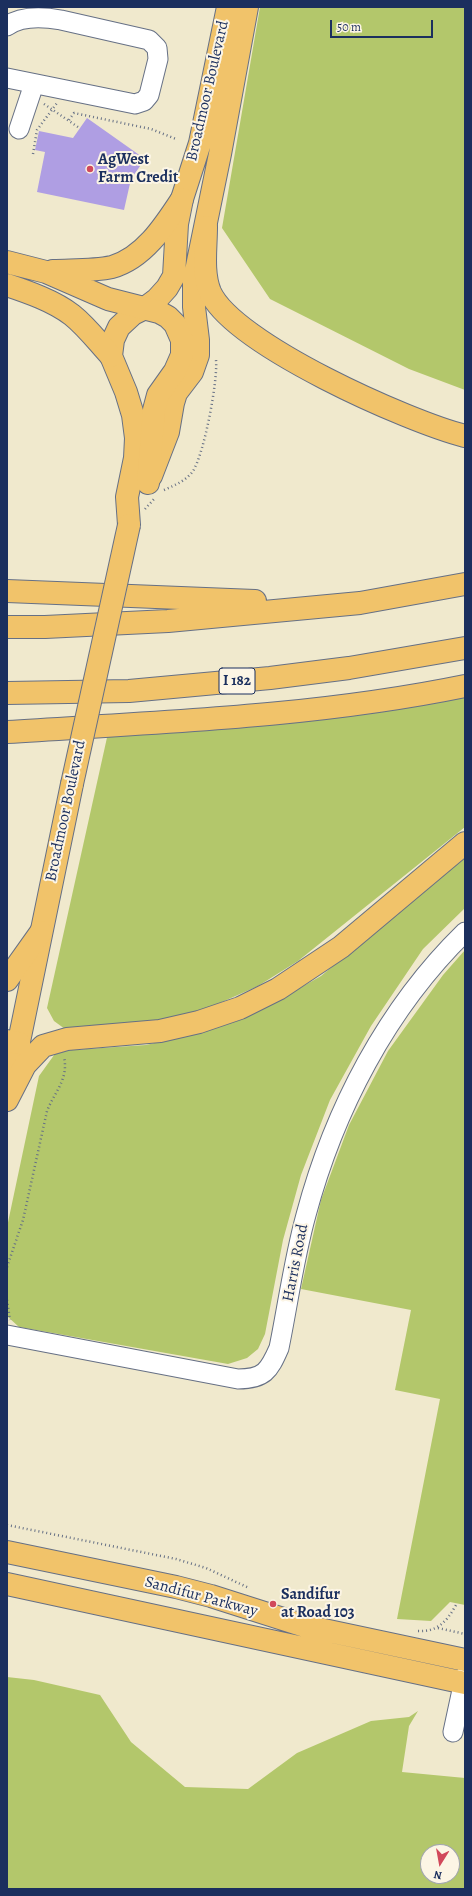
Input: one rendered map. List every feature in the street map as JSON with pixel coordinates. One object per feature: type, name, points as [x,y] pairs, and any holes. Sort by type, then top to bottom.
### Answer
[{"type":"main road","name":"Broadmoor Boulevard","points":[[7,1099],[13,1042],[41,932],[129,525],[128,497],[135,458],[136,438],[134,415],[111,356],[113,340],[119,327],[133,314],[145,308],[167,288],[174,276],[178,224],[182,199],[200,143],[228,7]]},
{"type":"main road","name":"Broadmoor Boulevard","points":[[129,525],[155,490],[168,432],[172,403],[176,393],[192,372],[198,355],[198,340],[194,307],[194,281],[197,259],[206,227],[247,7]]},
{"type":"main road","points":[[46,272],[86,270],[113,266],[127,260],[142,250],[156,235],[182,199]]},
{"type":"main road","points":[[206,227],[205,276],[211,294],[223,311],[265,345],[326,378],[388,408],[465,436]]},
{"type":"main road","points":[[7,262],[46,272],[108,299],[159,312],[168,317],[175,324],[180,332],[183,348],[180,363],[158,395],[154,410],[155,490]]},
{"type":"main road","points":[[7,285],[48,302],[71,314],[89,331],[111,356]]},
{"type":"main road","points":[[7,627],[45,627],[168,621],[360,603],[465,584]]},
{"type":"main road","points":[[7,591],[176,599],[360,603]]},
{"type":"main road","name":"I 182","points":[[7,693],[129,690],[270,678],[349,668],[465,648]]},
{"type":"main road","points":[[7,732],[230,718],[346,706],[465,686]]},
{"type":"main road","points":[[7,1099],[25,1064],[43,1046],[67,1039],[160,1031],[199,1022],[240,1008],[278,989],[341,946],[465,843]]},
{"type":"main road","points":[[7,980],[41,932]]},
{"type":"main road","name":"Sandifur Parkway","points":[[7,1552],[176,1587],[211,1596],[306,1626],[465,1660]]},
{"type":"main road","name":"Sandifur Parkway","points":[[7,1584],[465,1681]]},
{"type":"street","points":[[7,26],[28,19],[48,18],[148,40],[157,48],[158,58],[151,91],[147,98],[140,103],[130,104],[66,90],[32,90],[7,78]]},
{"type":"street","points":[[19,129],[32,90]]},
{"type":"street","name":"Harris Road","points":[[7,1335],[238,1379],[255,1378],[264,1374],[272,1364],[279,1348],[305,1216],[327,1147],[341,1112],[382,1038],[410,996],[431,969],[465,932]]},
{"type":"street","points":[[453,1732],[465,1681]]},
{"type":"path","points":[[32,90],[53,109],[78,127]]},
{"type":"path","points":[[33,154],[38,130],[66,90]]},
{"type":"path","points":[[69,120],[74,113],[150,129],[176,139]]},
{"type":"path","points":[[129,525],[153,500],[155,490],[181,482],[192,472],[201,452],[217,376],[216,359]]},
{"type":"path","points":[[7,1267],[24,1220],[47,1112],[52,1100],[60,1088],[65,1073],[63,1051]]},
{"type":"path","points":[[7,1525],[176,1559],[206,1568],[250,1589]]},
{"type":"path","points":[[438,1628],[456,1605]]},
{"type":"path","points":[[415,1630],[438,1628],[465,1634]]},
{"type":"green space","points":[[260,7],[465,7],[465,390],[409,369],[270,299],[222,228]]},
{"type":"green space","points":[[465,690],[465,827],[298,961],[258,986],[213,1006],[169,1020],[65,1029],[54,1021],[47,1008],[108,733]]},
{"type":"green space","points":[[465,857],[465,908],[423,949],[371,1026],[330,1100],[301,1175],[283,1240],[265,1334],[258,1349],[247,1358],[228,1364],[19,1327],[7,1316],[7,1227],[39,1076],[57,1051],[146,1045],[210,1030],[265,1008],[321,976]]},
{"type":"green space","points":[[465,950],[465,1605],[450,1602],[431,1621],[397,1619],[440,1399],[395,1390],[411,1310],[301,1289],[321,1200],[349,1125],[388,1051],[443,975]]},
{"type":"green space","points":[[7,1677],[34,1680],[100,1695],[131,1742],[185,1787],[248,1789],[297,1753],[371,1721],[409,1717],[418,1711],[409,1726],[402,1772],[465,1778],[465,1889],[7,1889]]},
{"type":"building","name":"AgWest Farm Credit","points":[[87,118],[145,159],[131,179],[124,210],[37,192],[45,152],[35,150],[39,131],[73,138]]},
{"type":"place","name":"AgWest Farm Credit","points":[[90,169]]},
{"type":"place","name":"Sandifur at Road 103","points":[[273,1604]]}]
